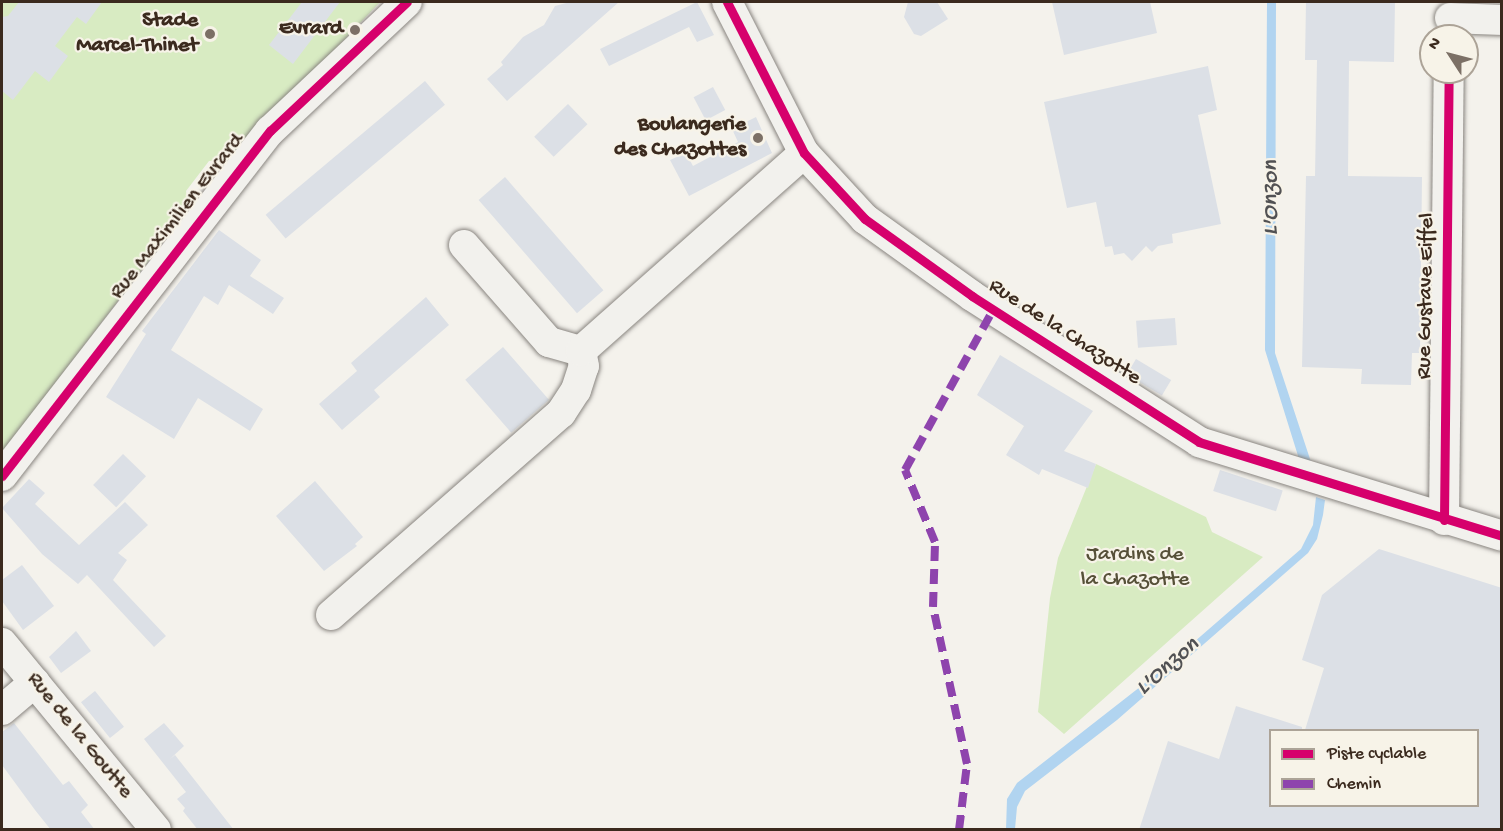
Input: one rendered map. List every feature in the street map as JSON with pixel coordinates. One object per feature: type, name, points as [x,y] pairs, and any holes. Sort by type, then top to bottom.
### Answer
[{"type":"street","name":"Rue Maximilien Evrard","points":[[2,476],[270,131],[406,2]]},
{"type":"street","name":"Rue de la Chazotte","points":[[727,2],[804,153],[865,219],[972,296],[1199,442],[1444,520],[1502,536]]},
{"type":"street","points":[[1450,18],[1502,20]]},
{"type":"street","name":"Rue Gustave Eiffel","points":[[1444,520],[1449,84]]},
{"type":"street","points":[[581,351],[804,153]]},
{"type":"street","points":[[464,245],[549,342],[581,351]]},
{"type":"street","points":[[331,615],[561,413],[576,390],[584,366],[581,351]]},
{"type":"street","name":"Rue de la Goutte","points":[[2,643],[156,830]]},
{"type":"street","points":[[2,710],[35,682]]},
{"type":"green space","points":[[2,2],[380,2],[232,159],[209,161],[186,191],[188,209],[2,453]]},
{"type":"green space","name":"Jardins de la Chazotte","points":[[1096,464],[1206,517],[1212,532],[1263,557],[1064,734],[1038,712],[1050,598],[1058,558]]},
{"type":"water","name":"L'Onzon","points":[[1267,2],[1276,2],[1275,353],[1311,462],[1299,459],[1265,350]]},
{"type":"water","name":"L'Onzon","points":[[1316,497],[1325,500],[1323,515],[1317,539],[1308,553],[1117,720],[1025,791],[1017,807],[1015,829],[1006,829],[1007,799],[1017,783],[1163,669],[1301,549],[1313,525]]},
{"type":"building","points":[[19,2],[102,2],[86,24],[77,17],[55,46],[68,56],[49,82],[35,71],[13,100],[2,91],[2,17],[8,16]]},
{"type":"building","points":[[302,2],[340,2],[293,64],[269,45]]},
{"type":"building","points":[[570,2],[619,2],[507,101],[487,79],[503,65],[501,62],[523,37],[544,25],[555,6]]},
{"type":"building","points":[[697,2],[714,35],[697,42],[689,27],[609,66],[600,49]]},
{"type":"building","points":[[908,2],[937,2],[948,19],[921,36],[914,34],[904,17]]},
{"type":"building","points":[[1052,2],[1150,2],[1157,33],[1064,55]]},
{"type":"building","points":[[1306,2],[1395,2],[1394,62],[1349,61],[1348,176],[1422,177],[1420,353],[1412,353],[1411,385],[1361,384],[1362,369],[1302,367],[1306,176],[1315,176],[1317,60],[1305,60]]},
{"type":"building","points":[[1208,66],[1217,110],[1198,115],[1221,224],[1172,234],[1173,243],[1158,246],[1152,252],[1146,246],[1132,261],[1124,253],[1114,255],[1112,246],[1105,247],[1096,202],[1067,208],[1044,102]]},
{"type":"building","points":[[425,81],[445,105],[286,238],[266,215]]},
{"type":"building","points":[[713,87],[725,110],[706,120],[694,97]]},
{"type":"building","points":[[568,104],[587,124],[554,157],[534,137]]},
{"type":"building","points":[[756,117],[772,153],[689,196],[670,160],[686,153],[693,166],[738,142],[732,129]]},
{"type":"building","points":[[505,177],[603,290],[577,313],[479,200]]},
{"type":"building","points":[[219,230],[261,260],[250,276],[284,298],[273,314],[229,285],[218,305],[204,296],[171,350],[263,409],[250,431],[198,398],[174,439],[106,397],[146,334],[142,331]]},
{"type":"building","points":[[426,297],[449,325],[374,390],[380,397],[342,430],[319,404],[357,371],[351,363]]},
{"type":"building","points":[[1175,318],[1177,345],[1138,348],[1136,321]]},
{"type":"building","points":[[503,347],[549,400],[511,433],[465,380]]},
{"type":"building","points":[[1000,355],[1093,411],[1064,451],[1096,464],[1088,488],[1042,469],[1039,475],[1006,455],[1024,426],[977,395]]},
{"type":"building","points":[[1136,359],[1171,380],[1162,396],[1127,374]]},
{"type":"building","points":[[123,454],[146,476],[116,507],[93,485]]},
{"type":"building","points":[[1220,470],[1283,490],[1276,511],[1213,491]]},
{"type":"building","points":[[29,479],[45,493],[35,504],[79,545],[125,502],[148,525],[118,553],[127,560],[113,580],[166,636],[154,647],[87,575],[78,584],[42,554],[2,508]]},
{"type":"building","points":[[315,481],[363,537],[355,544],[357,546],[324,571],[276,516]]},
{"type":"building","points":[[1379,549],[1502,588],[1502,830],[1139,830],[1168,741],[1219,759],[1236,706],[1302,727],[1302,729],[1269,729],[1269,807],[1479,807],[1479,729],[1305,729],[1324,668],[1302,660],[1322,595]]},
{"type":"building","points":[[22,565],[54,606],[23,630],[2,601],[2,580]]},
{"type":"building","points":[[76,631],[91,651],[61,673],[49,657]]},
{"type":"building","points":[[95,691],[124,727],[110,738],[81,702]]},
{"type":"building","points":[[14,723],[63,785],[69,781],[88,805],[81,812],[95,830],[51,830],[35,810],[2,765],[2,732]]},
{"type":"building","points":[[164,723],[184,746],[170,759],[175,755],[234,830],[198,830],[183,811],[185,808],[177,799],[186,792],[144,739]]},
{"type":"marked path","points":[[959,830],[967,764],[933,607],[935,542],[905,470],[993,310]]},
{"type":"cycle path","points":[[2,476],[270,131],[407,2]]},
{"type":"cycle path","points":[[727,2],[804,153],[865,219],[972,296],[1199,442],[1502,536]]},
{"type":"cycle path","points":[[1444,520],[1449,84]]},
{"type":"place","name":"Evrard","points":[[355,30]]},
{"type":"place","name":"Stade Marcel-Thinet","points":[[210,34]]},
{"type":"place","name":"Boulangerie des Chazottes","points":[[758,138]]}]
